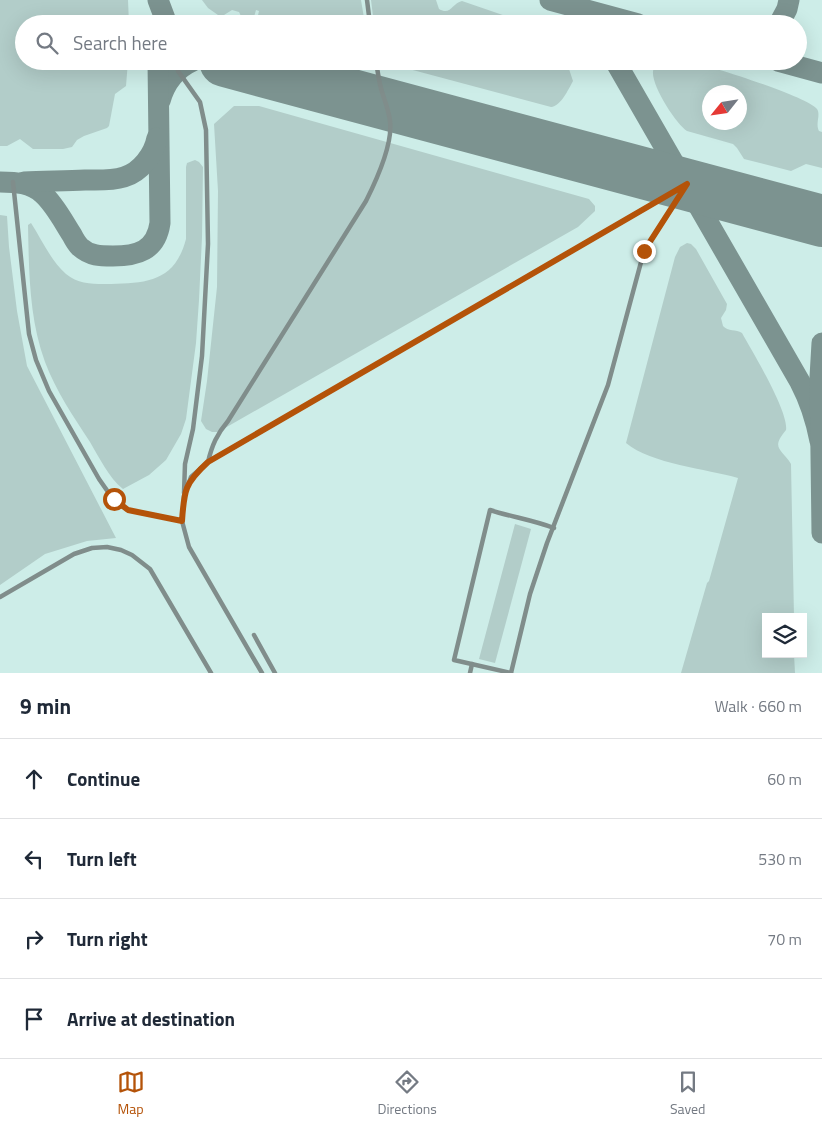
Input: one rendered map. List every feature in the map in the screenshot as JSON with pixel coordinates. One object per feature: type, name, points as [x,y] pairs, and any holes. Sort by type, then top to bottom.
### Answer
[{"type":"lane","points":[[366,0],[368,15]]},
{"type":"lane","points":[[208,462],[216,435],[233,412],[366,201],[371,190],[391,132],[389,115],[378,70]]},
{"type":"lane","points":[[178,71],[200,102],[206,130],[208,244],[202,356],[193,429],[185,464],[182,521],[189,547],[262,673]]},
{"type":"lane","points":[[13,182],[29,334],[36,360],[50,391],[99,479],[114,499],[128,510],[182,521]]},
{"type":"lane","points":[[184,496],[192,477],[208,462],[687,184],[644,251],[608,385],[554,528],[547,543],[530,594],[511,673],[454,660],[490,510],[535,521],[554,528]]},
{"type":"lane","points":[[0,597],[74,554],[92,548],[107,547],[121,550],[132,555],[150,569],[211,673]]},
{"type":"lane","points":[[254,635],[275,673]]},
{"type":"lane","points":[[470,673],[472,664]]},
{"type":"shaded area","points":[[0,0],[128,0],[129,15],[15,15],[15,70],[127,70],[126,86],[115,94],[109,126],[84,136],[77,140],[72,147],[63,149],[33,149],[20,139],[7,146],[0,146]]},
{"type":"shaded area","points":[[202,0],[361,0],[364,15],[258,15],[259,11],[256,10],[255,15],[240,15],[239,12],[232,10],[224,15],[218,15],[208,8]]},
{"type":"shaded area","points":[[371,0],[436,0],[439,9],[443,11],[449,10],[462,1],[503,15],[373,15]]},
{"type":"shaded area","points":[[413,70],[569,70],[573,81],[561,101],[551,107]]},
{"type":"shaded area","points":[[654,70],[720,70],[795,96],[809,103],[818,111],[818,128],[822,132],[822,168],[806,164],[791,171],[744,159],[733,144],[687,131],[670,111],[655,82]]},
{"type":"shaded area","points":[[234,106],[259,106],[589,199],[595,206],[595,211],[578,227],[218,432],[212,432],[206,429],[201,421],[217,287],[218,191],[214,124]]},
{"type":"shaded area","points":[[195,160],[203,167],[202,237],[196,343],[186,419],[181,434],[166,460],[149,475],[123,489],[109,473],[71,413],[54,383],[45,362],[33,311],[28,225],[31,223],[51,257],[61,269],[76,280],[93,284],[124,284],[158,277],[175,264],[186,239],[186,167],[187,163]]},
{"type":"shaded area","points":[[0,215],[7,216],[17,311],[27,366],[116,538],[87,541],[45,554],[0,585]]},
{"type":"shaded area","points":[[687,243],[696,249],[727,304],[721,318],[723,326],[742,333],[776,396],[785,421],[786,430],[781,436],[778,445],[791,464],[794,613],[762,613],[762,658],[794,658],[795,673],[681,673],[738,478],[664,461],[637,450],[626,443],[675,257],[680,247]]},
{"type":"shaded area","points":[[515,524],[531,529],[495,663],[479,659]]},
{"type":"taxiway","points":[[158,0],[164,15]]},
{"type":"taxiway","points":[[550,0],[605,15]]},
{"type":"taxiway","points":[[784,15],[789,0]]},
{"type":"taxiway","points":[[807,69],[822,73]]},
{"type":"taxiway","points":[[0,182],[23,184],[38,190],[55,208],[80,247],[91,254],[99,256],[130,255],[150,246],[158,232],[160,223],[158,70]]},
{"type":"taxiway","points":[[160,101],[165,88],[178,70]]},
{"type":"taxiway","points":[[620,70],[800,382],[807,396],[820,441]]},
{"type":"taxiway","points":[[24,182],[105,180],[124,177],[136,171],[146,162],[157,138]]},
{"type":"taxiway","points":[[822,343],[820,377],[822,533]]},
{"type":"runway","points":[[259,70],[822,221]]},
{"type":"route","points":[[114,499],[128,510],[182,521],[184,496],[192,477],[208,462],[687,184],[644,251]]}]
